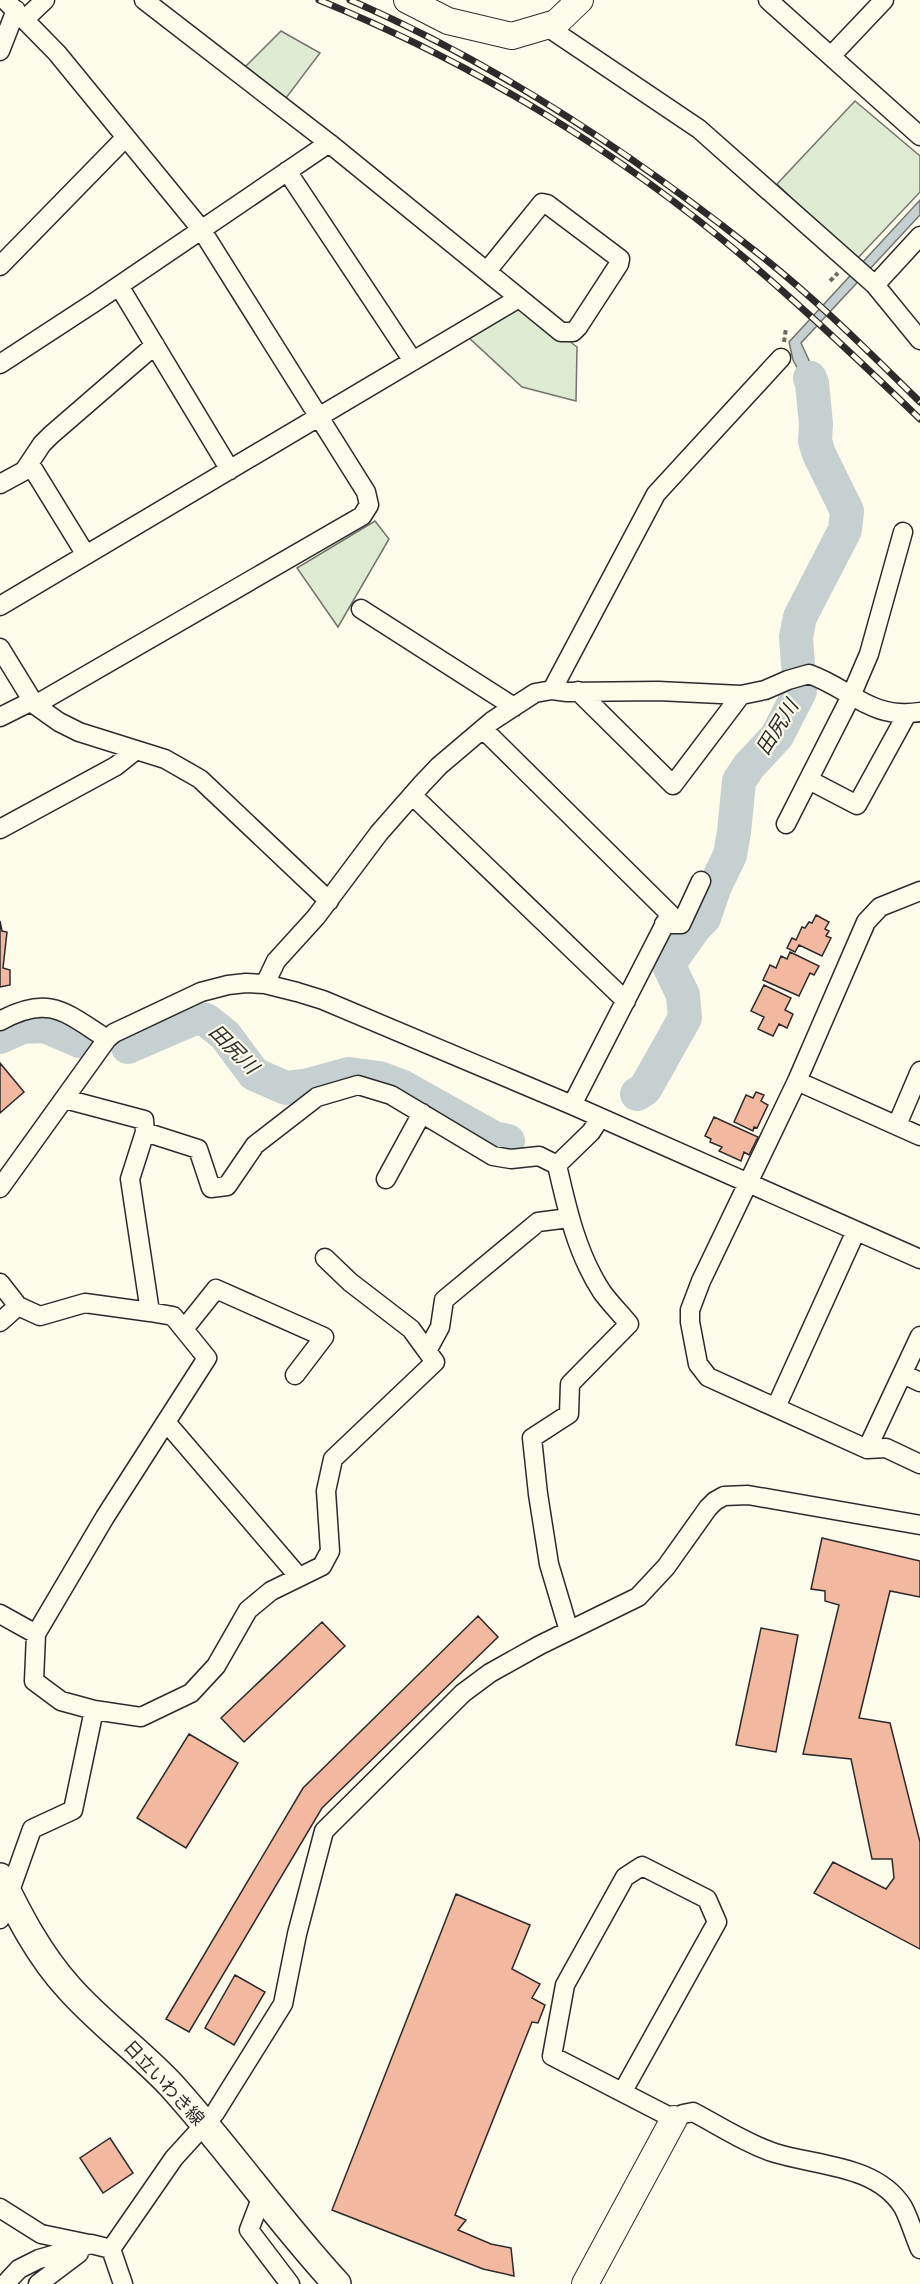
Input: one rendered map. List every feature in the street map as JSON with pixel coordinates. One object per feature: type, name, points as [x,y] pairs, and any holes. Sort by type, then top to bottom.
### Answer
[{"type":"main road","name":"日立いわき線","points":[[3,1897],[45,1958],[70,1989],[171,2085],[337,2284]]},
{"type":"street","points":[[0,51],[16,10],[45,0]]},
{"type":"street","points":[[144,0],[329,144],[561,332],[573,332],[619,264],[620,259],[556,210],[542,203],[487,271]]},
{"type":"street","points":[[407,0],[448,21],[512,36],[556,23],[580,0]]},
{"type":"street","points":[[768,0],[920,136]]},
{"type":"street","points":[[831,56],[884,0]]},
{"type":"street","points":[[0,717],[34,703],[362,516],[369,505],[366,492],[201,229],[57,53],[16,10]]},
{"type":"street","points":[[546,26],[699,129],[866,277],[920,340]]},
{"type":"street","points":[[0,266],[126,137]]},
{"type":"street","points":[[0,364],[329,144]]},
{"type":"street","points":[[287,171],[413,361]]},
{"type":"street","points":[[866,277],[920,236]]},
{"type":"street","points":[[119,286],[230,470]]},
{"type":"street","points":[[0,606],[519,298]]},
{"type":"street","points":[[0,484],[24,471],[42,444],[51,435],[155,345]]},
{"type":"street","points":[[552,690],[656,494],[781,358]]},
{"type":"street","points":[[30,464],[86,555]]},
{"type":"street","points":[[786,824],[851,696],[869,654],[903,532]]},
{"type":"street","points":[[361,609],[514,707]]},
{"type":"street","points":[[0,648],[34,703],[59,722],[79,732],[165,759],[200,778],[329,901]]},
{"type":"street","points":[[266,984],[276,961],[329,901],[379,833],[412,795],[439,766],[483,729],[535,693],[552,690],[741,694],[765,690],[802,676],[819,678],[851,696],[891,713],[913,713]]},
{"type":"street","points":[[578,691],[673,785],[741,694]]},
{"type":"street","points":[[809,780],[857,805],[913,713]]},
{"type":"street","points":[[483,729],[670,914],[573,1105]]},
{"type":"street","points":[[0,830],[116,766],[136,750]]},
{"type":"street","points":[[412,795],[626,1001]]},
{"type":"street","points":[[664,924],[681,924],[701,881]]},
{"type":"street","points":[[920,891],[879,907],[869,917],[797,1081],[701,1281],[690,1311],[698,1364],[708,1377],[867,1449],[886,1448],[920,1464]]},
{"type":"street","points":[[0,1188],[107,1039],[118,1031],[201,992],[246,983],[266,984],[323,1000],[573,1105],[920,1259]]},
{"type":"street","points":[[0,1021],[33,1006],[51,1007],[68,1014],[107,1039]]},
{"type":"street","points":[[897,1125],[920,1071]]},
{"type":"street","points":[[797,1081],[920,1136]]},
{"type":"street","points":[[145,1132],[198,1149],[211,1188],[227,1186],[255,1145],[317,1097],[358,1085],[391,1095],[494,1156],[511,1159],[539,1156],[557,1165]]},
{"type":"street","points":[[65,1099],[144,1119],[145,1132],[130,1179],[150,1312]]},
{"type":"street","points":[[386,1179],[422,1113]]},
{"type":"street","points":[[557,1165],[591,1132],[600,1118]]},
{"type":"street","points":[[557,1165],[569,1218],[584,1257],[602,1292],[629,1324],[570,1384],[569,1414],[532,1438],[549,1564],[569,1631]]},
{"type":"street","points":[[427,1351],[440,1327],[444,1300],[538,1222],[569,1218]]},
{"type":"street","points":[[777,1407],[856,1231]]},
{"type":"street","points":[[0,1283],[18,1306],[40,1316],[85,1303],[173,1316],[207,1358],[105,1517],[36,1634],[34,1681],[61,1701],[94,1710],[141,1717],[191,1693],[216,1666],[248,1610],[271,1591],[321,1566],[330,1551],[326,1491],[333,1459],[435,1362],[411,1329],[350,1282],[325,1258]]},
{"type":"street","points":[[184,1329],[216,1289],[324,1337],[295,1375]]},
{"type":"street","points":[[0,1322],[18,1306]]},
{"type":"street","points":[[867,1449],[920,1336]]},
{"type":"street","points":[[903,1374],[920,1382]]},
{"type":"street","points":[[166,1422],[298,1577]]},
{"type":"street","points":[[111,2248],[174,2158],[215,2113],[283,2004],[297,1934],[324,1831],[463,1693],[490,1673],[638,1597],[666,1567],[708,1508],[724,1496],[748,1495],[920,1525]]},
{"type":"street","points":[[0,1614],[36,1634]]},
{"type":"street","points":[[3,1897],[32,1830],[74,1810],[94,1710]]},
{"type":"street","points":[[623,2091],[717,1922],[707,1899],[642,1866],[625,1877],[565,1985],[552,2056],[674,2119]]},
{"type":"street","points":[[585,2284],[674,2119],[693,2112],[773,2153],[859,2174],[876,2182],[890,2191],[903,2207],[920,2249]]},
{"type":"street","points":[[262,2196],[249,2230],[290,2284]]},
{"type":"street","points":[[0,2208],[41,2234],[111,2248]]},
{"type":"street","points":[[5,2284],[19,2269],[39,2259],[90,2244]]},
{"type":"street","points":[[38,2284],[90,2244]]},
{"type":"street","points":[[111,2248],[123,2284]]},
{"type":"green space","points":[[281,31],[320,53],[283,102],[242,70]]},
{"type":"green space","points":[[855,101],[920,156],[920,192],[856,260],[777,184]]},
{"type":"green space","points":[[519,302],[577,347],[576,401],[522,387],[467,336]]},
{"type":"green space","points":[[375,521],[389,539],[338,627],[297,568]]},
{"type":"shaded area","points":[[920,200],[920,215],[801,343],[819,382],[822,424],[810,425],[806,384],[793,360],[789,342]]},
{"type":"building","points":[[816,915],[829,922],[825,929],[829,931],[826,936],[831,938],[822,956],[799,945],[795,952],[787,948],[792,938],[796,940],[802,927],[805,928],[809,922],[812,923]]},
{"type":"building","points":[[0,921],[2,931],[7,932],[3,968],[10,970],[10,985],[0,987]]},
{"type":"building","points":[[790,952],[819,966],[814,975],[810,973],[799,996],[763,980],[770,965],[776,968],[781,956],[787,959]]},
{"type":"building","points":[[764,985],[791,998],[785,1010],[793,1014],[787,1028],[779,1024],[773,1036],[758,1029],[764,1017],[751,1011]]},
{"type":"building","points":[[0,1063],[24,1092],[0,1113]]},
{"type":"building","points":[[756,1092],[764,1095],[761,1101],[768,1105],[757,1128],[754,1127],[753,1131],[734,1122],[746,1095],[753,1098]]},
{"type":"building","points":[[714,1117],[758,1137],[749,1155],[744,1152],[741,1161],[719,1151],[722,1147],[710,1142],[711,1139],[705,1136]]},
{"type":"building","points":[[822,1538],[920,1561],[920,1597],[890,1591],[859,1718],[890,1723],[920,1842],[920,1949],[814,1893],[833,1862],[886,1889],[894,1878],[892,1859],[872,1859],[851,1759],[803,1754],[839,1605],[825,1601],[825,1591],[811,1589]]},
{"type":"building","points":[[478,1616],[498,1637],[322,1808],[189,2032],[166,2019],[303,1788]]},
{"type":"building","points":[[322,1622],[345,1646],[244,1742],[221,1718]]},
{"type":"building","points":[[761,1628],[798,1635],[776,1752],[736,1745]]},
{"type":"building","points":[[189,1734],[238,1763],[186,1848],[137,1818]]},
{"type":"building","points":[[456,1894],[530,1925],[512,1969],[540,1984],[532,1998],[545,2005],[538,2023],[532,2022],[455,2215],[466,2220],[458,2230],[491,2244],[511,2248],[514,2276],[483,2269],[332,2210]]},
{"type":"building","points":[[235,1975],[265,1992],[234,2045],[205,2028]]},
{"type":"building","points":[[110,2138],[133,2173],[103,2193],[80,2158]]},
{"type":"waterway","name":"田尻川","points":[[637,1094],[645,1089],[685,1018],[683,995],[670,968],[673,958],[704,918],[715,886],[730,855],[739,781],[749,766],[777,736],[800,691],[796,637],[800,617],[845,530],[847,511],[815,441],[816,424],[810,378]]},
{"type":"waterway","name":"田尻川","points":[[128,1047],[195,1018],[206,1020],[225,1035],[254,1074],[286,1088],[309,1085],[349,1074],[379,1078],[403,1087],[494,1138],[508,1141]]},
{"type":"waterway","name":"田尻川","points":[[0,1037],[22,1027],[45,1026],[80,1041]]},
{"type":"railway","points":[[319,0],[377,25],[492,83],[601,150],[705,225],[754,266],[920,419]]},
{"type":"railway","points":[[350,0],[404,25],[510,81],[561,112],[660,179],[755,251],[798,287],[840,324],[920,402]]}]
